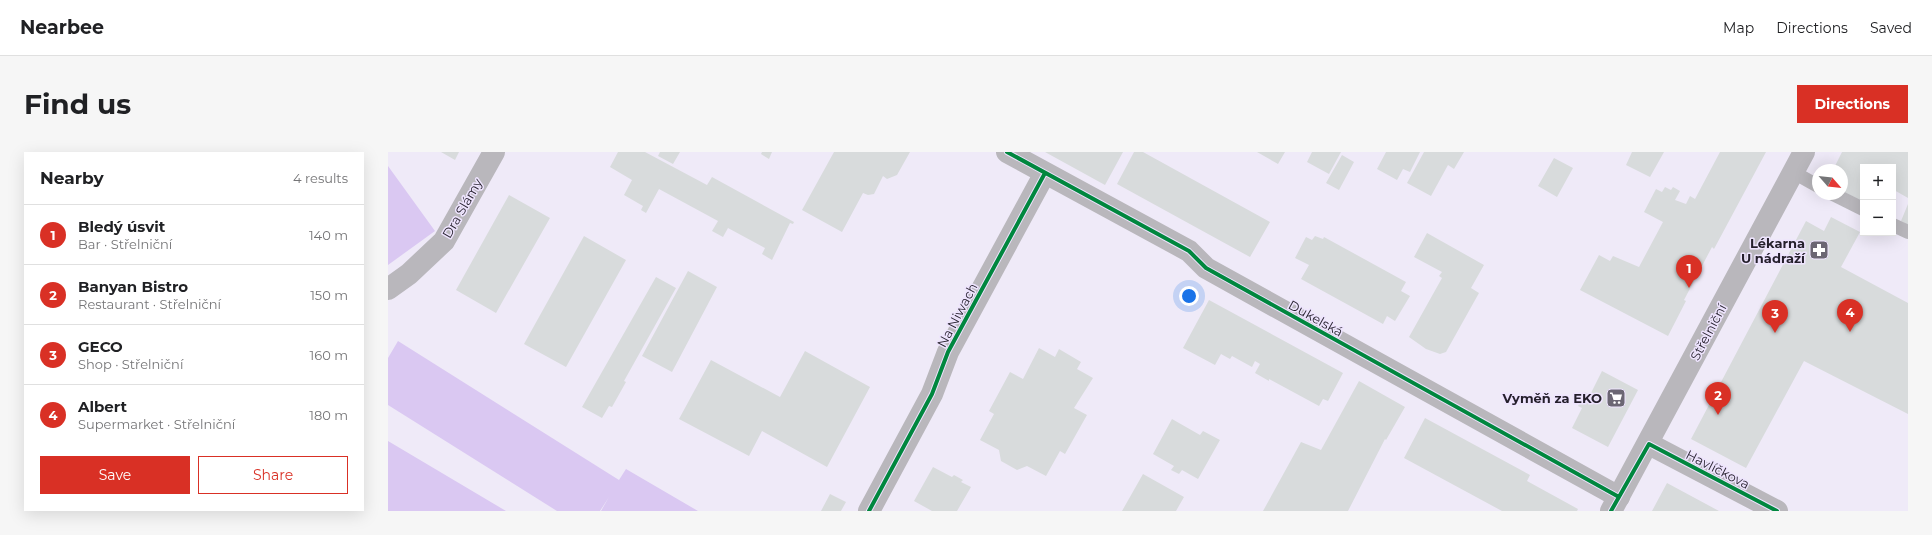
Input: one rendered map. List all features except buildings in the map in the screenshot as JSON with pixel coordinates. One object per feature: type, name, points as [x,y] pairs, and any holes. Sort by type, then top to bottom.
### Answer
[{"type":"street","name":"Dra Slámy","points":[[388,289],[409,274],[444,241],[494,152]]},
{"type":"street","name":"Dukelská","points":[[1007,152],[1189,251],[1206,268],[1615,504]]},
{"type":"street","name":"Střelniční","points":[[1615,504],[1804,152]]},
{"type":"street","name":"Na Niwach","points":[[869,511],[932,394],[948,352],[1044,172]]},
{"type":"street","name":"Havlíčkova","points":[[1648,444],[1777,511]]},
{"type":"lane","points":[[1793,172],[1812,183]]},
{"type":"lane","points":[[1845,200],[1860,208]]},
{"type":"lane","points":[[1896,226],[1908,232]]},
{"type":"shaded area","points":[[388,166],[435,231],[388,265]]},
{"type":"shaded area","points":[[398,341],[619,480],[626,469],[698,511],[601,511],[609,497],[600,511],[557,511],[388,405],[388,358]]},
{"type":"shaded area","points":[[388,441],[506,511],[388,511]]},
{"type":"cycle path","points":[[1007,152],[1189,251],[1206,268],[1619,497]]},
{"type":"cycle path","points":[[869,511],[932,394],[948,352],[1045,173]]},
{"type":"cycle path","points":[[1611,511],[1649,444],[1777,511]]},
{"type":"place","name":"Lékarna U nádraží","points":[[1819,250]]},
{"type":"place","name":"Bledý úsvit","points":[[1689,288]]},
{"type":"place","name":"Albert","points":[[1850,332]]},
{"type":"place","name":"GECO","points":[[1775,333]]},
{"type":"place","name":"Vyměň za EKO","points":[[1616,398]]},
{"type":"place","name":"Banyan Bistro","points":[[1718,415]]}]
